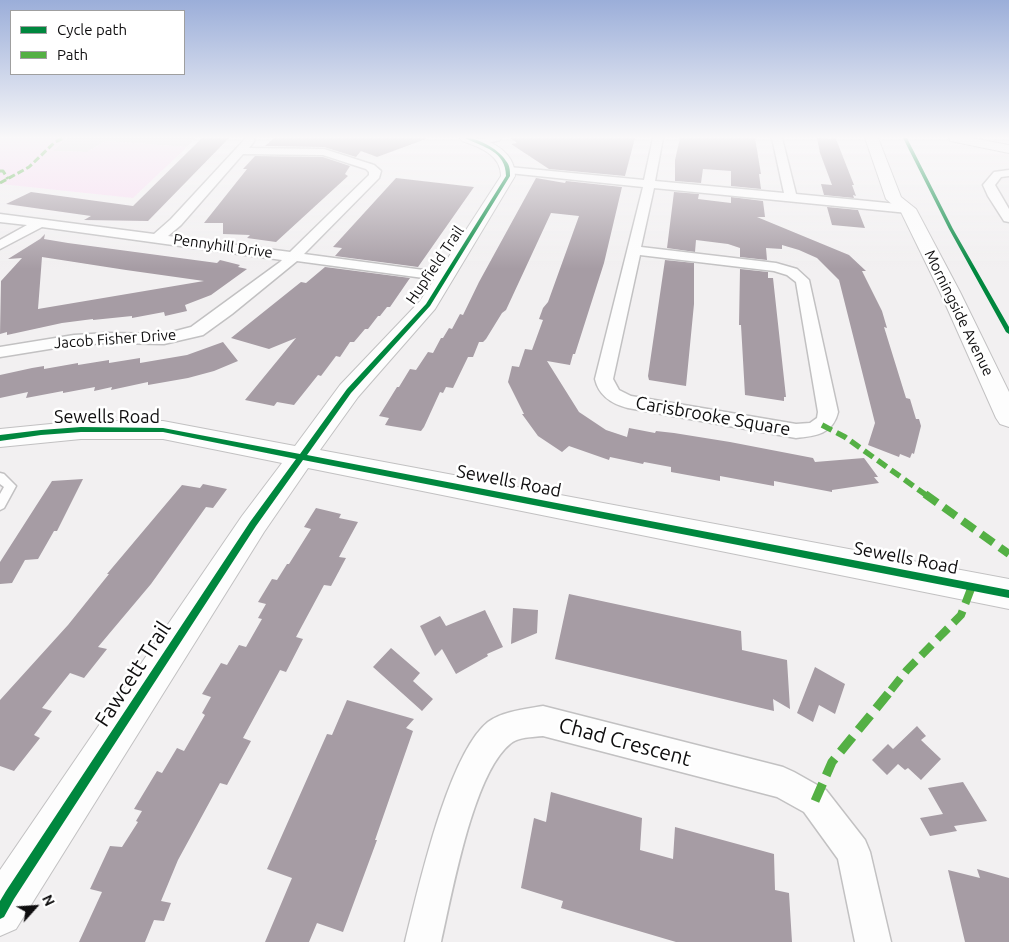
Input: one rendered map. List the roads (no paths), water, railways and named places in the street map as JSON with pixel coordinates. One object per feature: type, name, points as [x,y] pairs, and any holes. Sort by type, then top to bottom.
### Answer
[{"type":"street","points":[[158,238],[176,222],[213,182]]},
{"type":"street","name":"Jacob Fisher Drive","points":[[0,352],[74,340],[164,338],[187,334],[203,327],[295,256],[369,182]]},
{"type":"street","name":"Hupfield Trail","points":[[301,458],[349,391],[428,305],[504,182]]},
{"type":"street","points":[[629,182],[791,198],[911,202]]},
{"type":"street","points":[[787,182],[791,198]]},
{"type":"street","name":"Morningside Avenue","points":[[888,182],[894,199],[911,202],[950,292],[1009,418]]},
{"type":"street","points":[[991,182],[989,185],[994,196],[1009,218]]},
{"type":"street","name":"Carisbrooke Square","points":[[634,250],[776,267],[798,276],[804,284],[828,412],[826,421],[816,429],[796,431],[622,400],[612,394],[605,385],[604,379],[649,184]]},
{"type":"street","name":"Pennyhill Drive","points":[[0,218],[446,277]]},
{"type":"street","points":[[0,245],[39,224]]},
{"type":"street","name":"Sewells Road","points":[[0,438],[72,429],[120,428],[163,430],[1009,594]]},
{"type":"street","name":"Fawcett Trail","points":[[0,913],[253,524],[301,458]]},
{"type":"street","name":"Chad Crescent","points":[[423,942],[462,795],[482,752],[499,733],[521,724],[542,720],[783,782],[815,801],[853,852],[874,942]]},
{"type":"lane","points":[[0,477],[10,486],[0,505]]}]
